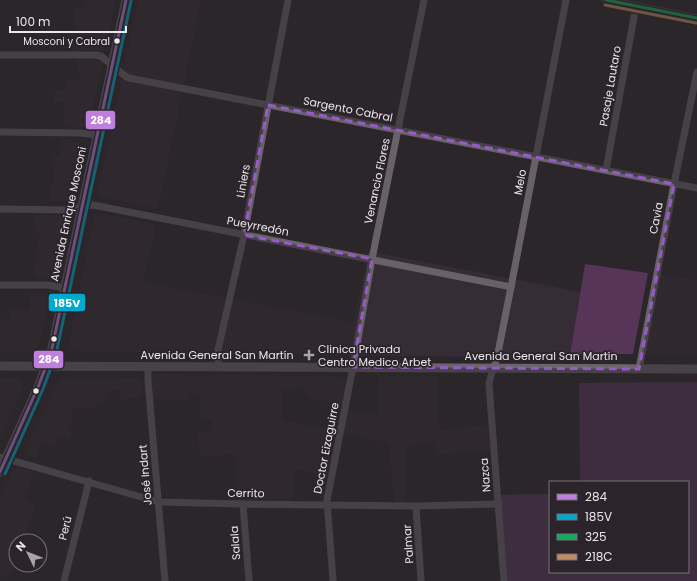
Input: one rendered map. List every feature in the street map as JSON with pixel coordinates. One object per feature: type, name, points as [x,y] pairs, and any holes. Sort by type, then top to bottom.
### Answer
[{"type":"main road","name":"Avenida Enrique Mosconi","points":[[0,472],[3,457],[47,366],[51,353],[126,0]]},
{"type":"main road","name":"Avenida General San Martín","points":[[0,366],[697,369]]},
{"type":"street","name":"Liniers","points":[[218,366],[218,350],[244,235],[288,0]]},
{"type":"street","name":"Venancio Flores","points":[[354,367],[372,259],[424,0]]},
{"type":"street","name":"Melo","points":[[493,368],[497,358],[566,0]]},
{"type":"street","points":[[606,0],[697,18]]},
{"type":"street","name":"Pasaje Lautaro","points":[[606,170],[636,6]]},
{"type":"street","name":"Sargento Cabral","points":[[0,55],[96,55],[101,56],[129,78],[399,129],[697,188]]},
{"type":"street","name":"Cavia","points":[[639,369],[697,72]]},
{"type":"street","points":[[0,132],[80,133],[97,135]]},
{"type":"street","name":"Pueyrredón","points":[[0,209],[68,210],[93,205],[511,287]]},
{"type":"street","points":[[0,285],[48,285],[65,288]]},
{"type":"street","name":"José Indart","points":[[148,366],[165,581]]},
{"type":"street","name":"Doctor Eizaguirre","points":[[333,581],[327,505],[354,367]]},
{"type":"street","name":"Nazca","points":[[493,368],[489,384],[504,581]]},
{"type":"street","name":"Cerrito","points":[[3,457],[159,502],[416,506],[499,504]]},
{"type":"street","name":"Perú","points":[[64,581],[89,481]]},
{"type":"street","name":"Salala","points":[[243,504],[249,581]]},
{"type":"street","name":"Palmar","points":[[416,506],[421,581]]},
{"type":"highlighted area","points":[[268,105],[674,184],[639,369],[353,367],[372,259],[244,235]]},
{"type":"shaded area","points":[[85,0],[116,0],[106,45],[103,51],[79,50],[78,31],[75,29],[74,8],[84,9]]},
{"type":"shaded area","points":[[138,0],[201,0],[158,209],[103,198],[98,192]]},
{"type":"shaded area","points":[[77,59],[97,59],[103,63],[89,125],[82,128],[65,127],[63,102],[53,102],[55,90],[65,90],[65,79],[78,81],[81,71],[78,70]]},
{"type":"shaded area","points":[[61,140],[76,141],[81,146],[68,199],[65,201],[49,201],[50,184],[55,183],[54,168],[51,168],[54,155],[60,156]]},
{"type":"shaded area","points":[[96,213],[156,224],[143,282],[353,322],[368,251],[580,292],[570,354],[473,357],[71,351],[68,348],[94,215]]},
{"type":"shaded area","points":[[35,215],[65,215],[66,219],[53,274],[49,277],[34,277],[37,243],[40,233],[32,231]]},
{"type":"shaded area","points":[[585,264],[648,273],[633,354],[570,354]]},
{"type":"shaded area","points":[[659,274],[697,280],[697,356],[650,356],[646,352]]},
{"type":"shaded area","points":[[31,293],[46,293],[51,296],[37,349],[31,353],[0,353],[0,319],[10,319],[10,307],[30,310]]},
{"type":"shaded area","points":[[159,373],[341,377],[345,379],[346,384],[342,405],[306,397],[304,388],[282,390],[282,420],[336,431],[329,477],[294,469],[293,499],[237,500],[236,462],[234,454],[200,457],[198,433],[212,430],[211,420],[201,421],[200,395],[190,395],[189,400],[152,399],[152,378]]},
{"type":"shaded area","points":[[379,377],[438,377],[439,430],[488,425],[490,449],[436,455],[434,443],[405,446],[406,501],[394,502],[389,443],[343,434],[347,410],[377,415]]},
{"type":"shaded area","points":[[0,378],[20,378],[24,385],[0,439]]},
{"type":"shaded area","points":[[137,378],[141,382],[142,397],[121,400],[120,390],[108,391],[107,401],[96,402],[96,407],[73,407],[72,421],[69,427],[74,429],[69,440],[58,436],[54,448],[42,443],[37,458],[28,455],[26,450],[59,379]]},
{"type":"shaded area","points":[[697,382],[697,581],[506,581],[499,495],[549,494],[549,573],[689,573],[689,481],[580,481],[579,383]]},
{"type":"shaded area","points":[[17,467],[34,472],[25,500],[35,505],[26,533],[8,533],[8,573],[9,573],[0,580],[0,496],[12,472]]},
{"type":"transit line","name":"284","points":[[0,472],[38,387],[51,353],[126,0]]},
{"type":"transit line","name":"325","points":[[606,0],[697,18]]},
{"type":"transit line","name":"185V","points":[[5,474],[43,389],[56,354],[131,1]]},
{"type":"transit line","name":"218C","points":[[605,5],[696,23]]},
{"type":"place","name":"Mosconi y Cabral","points":[[117,41]]},
{"type":"place","name":"Clinica Privada Centro Medico Arbet","points":[[309,355]]}]
